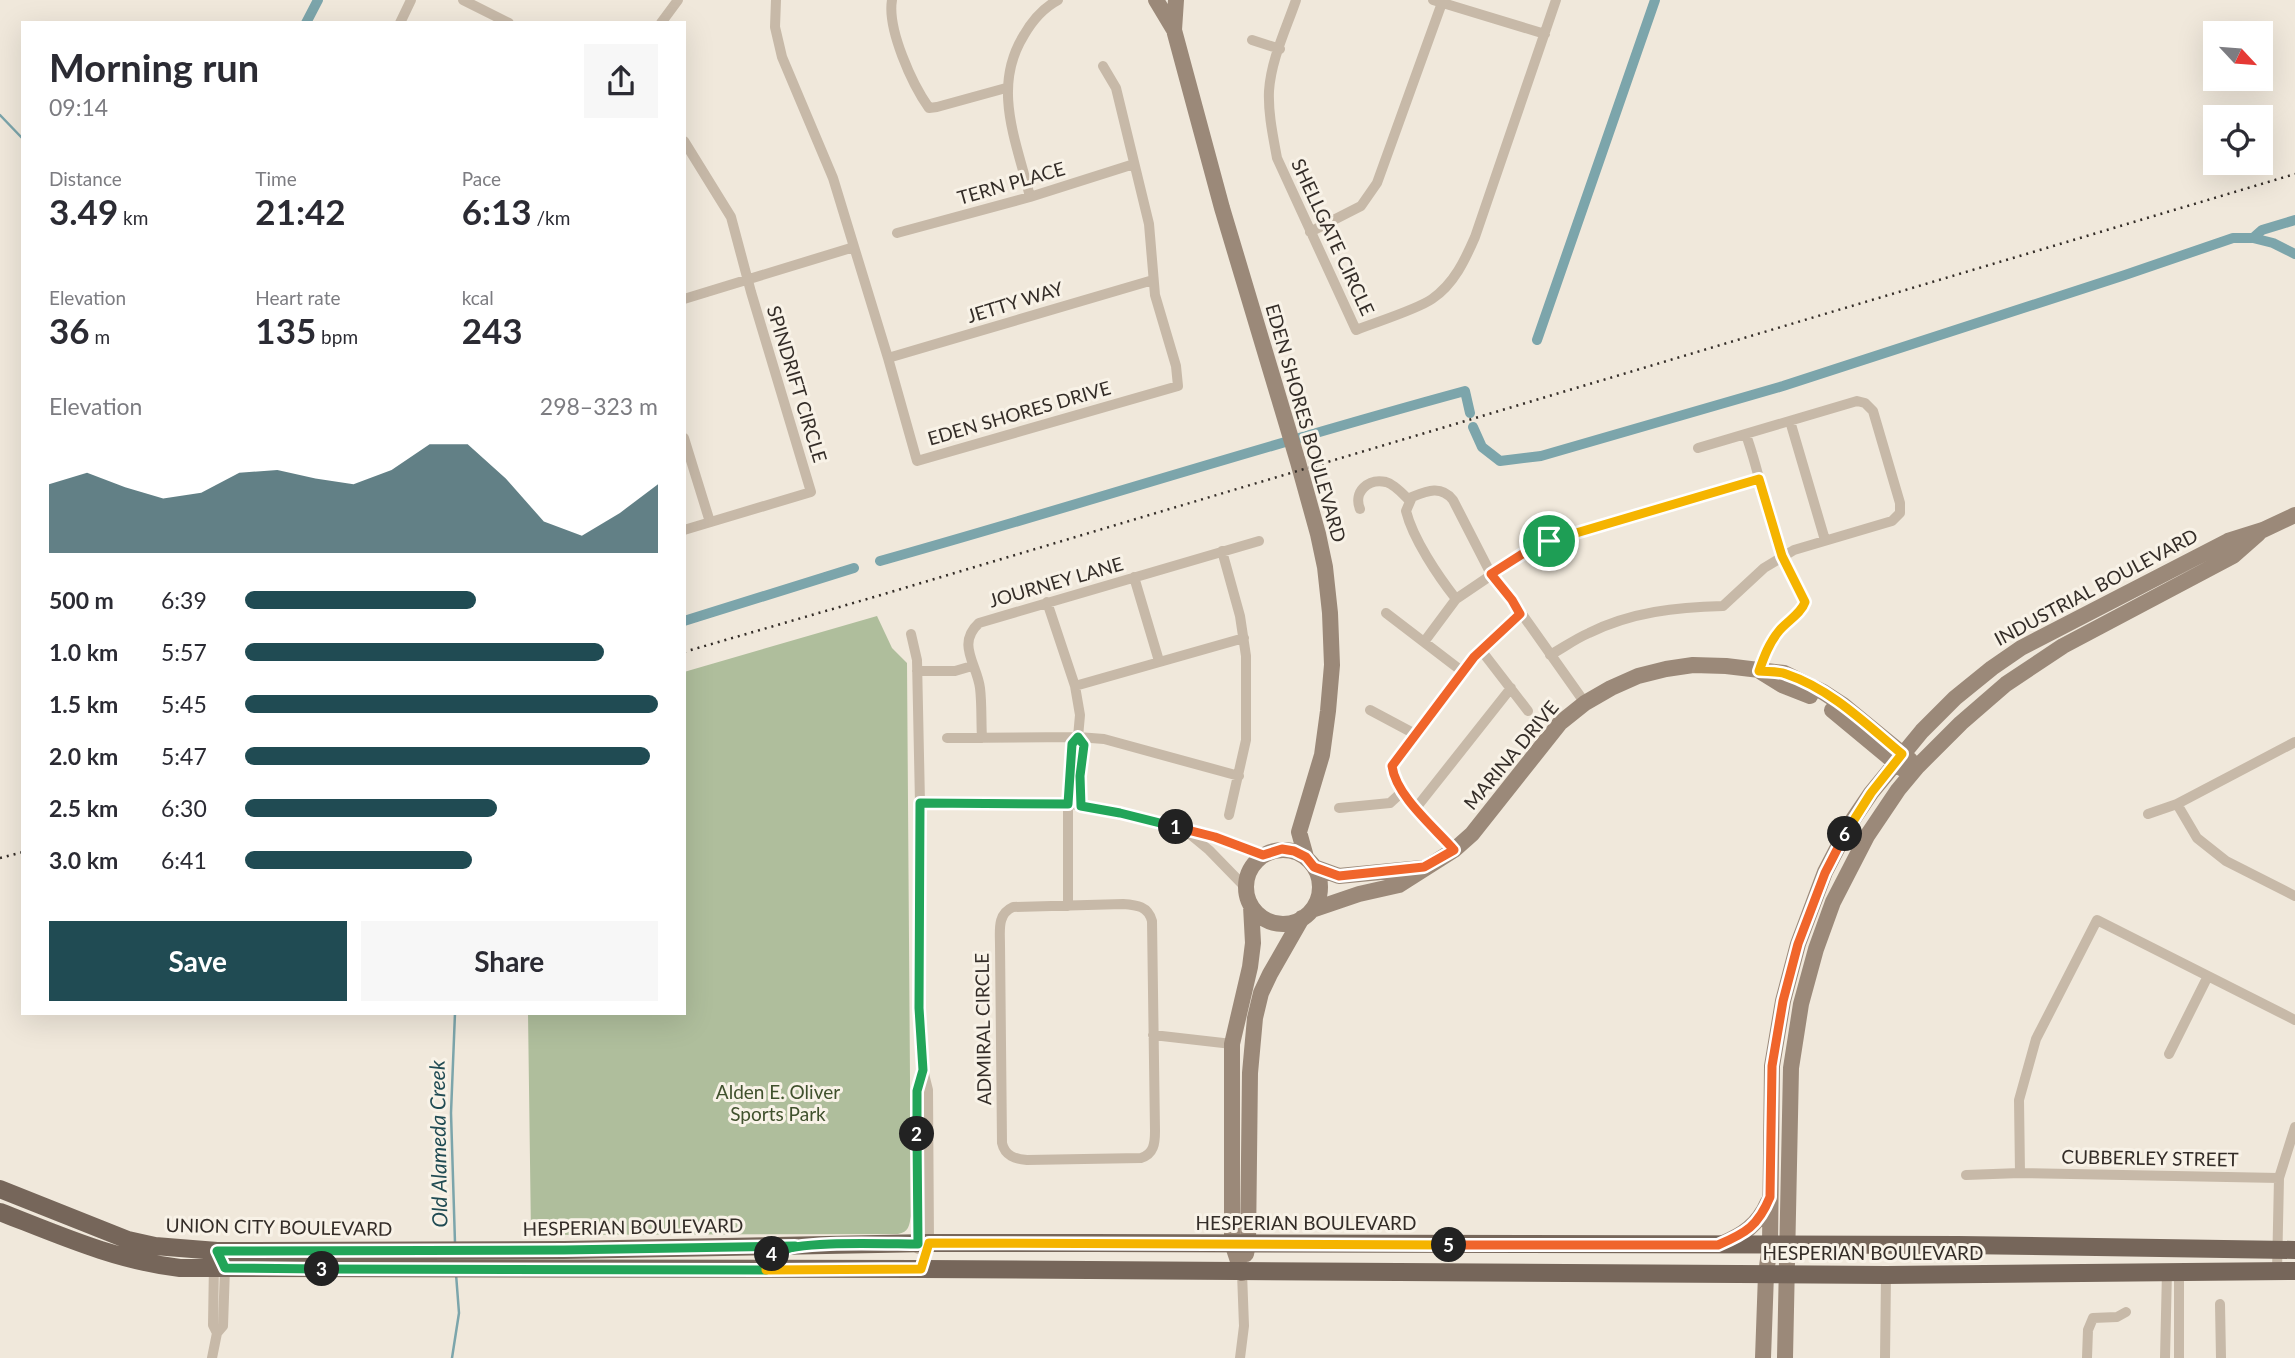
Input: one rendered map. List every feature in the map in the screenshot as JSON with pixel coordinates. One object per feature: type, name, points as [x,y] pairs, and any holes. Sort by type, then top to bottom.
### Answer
[{"type":"main road","name":"UNION CITY BOULEVARD","points":[[0,1189],[128,1240],[218,1263],[442,1269]]},
{"type":"main road","name":"UNION CITY BOULEVARD","points":[[0,1212],[122,1258],[162,1266],[442,1250]]},
{"type":"main road","name":"HESPERIAN BOULEVARD","points":[[442,1250],[923,1244],[1240,1244],[1959,1245],[2286,1250]]},
{"type":"main road","points":[[766,1270],[769,1257],[775,1252],[795,1246]]},
{"type":"main road","points":[[2173,1271],[2172,1260],[2207,1250]]},
{"type":"main road","name":"HESPERIAN BOULEVARD","points":[[442,1269],[1886,1275],[2295,1271]]},
{"type":"street","points":[[401,21],[411,0]]},
{"type":"street","points":[[463,0],[505,21]]},
{"type":"street","points":[[662,21],[678,0]]},
{"type":"street","name":"EDEN SHORES DRIVE","points":[[776,0],[775,27],[782,57],[821,147],[888,358],[917,461],[1178,386],[1176,366],[1153,281],[1149,224],[1116,88],[1103,66]]},
{"type":"street","points":[[892,0],[892,29],[921,97],[929,108],[1006,88]]},
{"type":"street","points":[[1030,197],[1008,110],[1006,88],[1009,68],[1019,43],[1040,13],[1058,0]]},
{"type":"street","name":"EDEN SHORES BOULEVARD","points":[[1156,0],[1174,30],[1222,208],[1318,534],[1329,602],[1332,665],[1322,755],[1299,832]]},
{"type":"street","name":"EDEN SHORES BOULEVARD","points":[[1174,30],[1176,0]]},
{"type":"street","name":"SHELLGATE CIRCLE","points":[[1296,0],[1269,90],[1277,158],[1356,330],[1430,301],[1443,290],[1462,265],[1475,237],[1545,34]]},
{"type":"street","points":[[1310,232],[1361,206],[1377,183],[1439,1],[1545,34],[1556,0]]},
{"type":"street","points":[[1252,40],[1280,49]]},
{"type":"street","points":[[686,144],[731,217],[748,281]]},
{"type":"street","name":"TERN PLACE","points":[[897,233],[1030,197],[1134,164]]},
{"type":"street","points":[[686,298],[854,247]]},
{"type":"street","name":"SPINDRIFT CIRCLE","points":[[686,529],[811,492],[748,281]]},
{"type":"street","name":"JETTY WAY","points":[[888,358],[1153,281]]},
{"type":"street","points":[[1550,655],[1588,633],[1621,620],[1657,611],[1723,606],[1763,568],[1782,556],[1825,540],[1892,521],[1900,513],[1900,503],[1873,411],[1865,403],[1857,401],[1698,448]]},
{"type":"street","points":[[1790,421],[1825,540]]},
{"type":"street","points":[[1746,435],[1782,556],[1805,604],[1768,646],[1759,671]]},
{"type":"street","points":[[686,444],[710,522]]},
{"type":"street","points":[[1424,642],[1456,599],[1527,551],[1549,541],[1759,479]]},
{"type":"street","points":[[1360,509],[1357,498],[1360,489],[1381,482],[1390,484],[1409,500]]},
{"type":"street","points":[[1456,599],[1441,579],[1406,511],[1409,500],[1435,490],[1449,495],[1491,574],[1585,703]]},
{"type":"street","name":"INDUSTRIAL BOULEVARD","points":[[1786,1358],[1788,1274],[1779,1246],[1770,1197],[1772,1066],[1783,1001],[1798,944],[1837,848],[1871,793],[1899,758],[1955,698],[2021,648],[2228,541],[2263,530],[2295,514]]},
{"type":"street","name":"INDUSTRIAL BOULEVARD","points":[[1763,1358],[1766,1274],[1779,1246],[1791,1068],[1804,993],[1833,902],[1867,836],[1914,770],[1961,723],[2006,684],[2063,646],[2233,556],[2263,530]]},
{"type":"street","name":"JOURNEY LANE","points":[[982,738],[980,687],[972,666],[967,639],[979,623],[1259,541]]},
{"type":"street","points":[[1222,551],[1244,638],[1246,740],[1229,815]]},
{"type":"street","points":[[1134,577],[1160,661]]},
{"type":"street","points":[[1047,602],[1075,686],[1080,715],[1078,737],[1072,744],[1068,804],[1068,906]]},
{"type":"street","points":[[1385,613],[1463,672]]},
{"type":"street","points":[[1454,850],[1402,792],[1393,778],[1392,766],[1481,650],[1520,614]]},
{"type":"street","points":[[911,634],[917,671],[920,803],[919,1008],[923,1070],[928,1090],[921,1269]]},
{"type":"street","points":[[1075,686],[1244,638]]},
{"type":"street","points":[[1481,650],[1528,711]]},
{"type":"street","points":[[917,671],[955,671],[972,666]]},
{"type":"street","name":"MARINA DRIVE","points":[[1307,914],[1359,894],[1399,885],[1454,850],[1472,834],[1560,723],[1585,703],[1611,688],[1638,676],[1666,669],[1726,666],[1784,673],[1843,705],[1914,770]]},
{"type":"street","points":[[1416,808],[1511,688]]},
{"type":"street","points":[[1370,710],[1415,734]]},
{"type":"street","points":[[1078,737],[1084,745],[1080,776],[1081,806]]},
{"type":"street","points":[[947,738],[1104,739],[1239,776]]},
{"type":"street","points":[[2148,814],[2177,804],[2295,742]]},
{"type":"street","points":[[1339,808],[1390,803],[1402,792]]},
{"type":"street","points":[[920,803],[1068,804],[1120,813],[1269,853],[1288,850],[1310,862]]},
{"type":"street","points":[[2177,804],[2197,838],[2226,861],[2295,896]]},
{"type":"street","points":[[1184,829],[1246,888]]},
{"type":"street","points":[[1240,1244],[1251,1045],[1261,993],[1280,954],[1318,900],[1320,888],[1319,877],[1310,862],[1299,832],[1250,869],[1246,888],[1253,927],[1251,955],[1232,1044],[1240,1244],[1244,1326],[1240,1358]]},
{"type":"street","name":"MARINA DRIVE","points":[[1310,862],[1339,876],[1424,867]]},
{"type":"street","name":"ADMIRAL CIRCLE","points":[[1138,905],[1149,912],[1153,928],[1155,1135],[1153,1147],[1147,1156],[1027,1160],[1006,1153],[1002,1143],[1002,916],[1013,907],[1068,906],[1138,905]]},
{"type":"street","points":[[1251,906],[1265,920],[1278,924],[1290,923],[1307,914]]},
{"type":"street","points":[[2020,1173],[2019,1100],[2036,1039],[2097,920],[2295,1020]]},
{"type":"street","points":[[2169,1054],[2208,976]]},
{"type":"street","points":[[1153,1035],[1251,1045]]},
{"type":"street","points":[[2277,1272],[2286,1250],[2279,1178],[2295,1127]]},
{"type":"street","name":"CUBBERLEY STREET","points":[[1966,1175],[2020,1173],[2279,1178]]},
{"type":"street","points":[[1718,1245],[1738,1237],[1753,1226],[1764,1212],[1770,1197]]},
{"type":"street","points":[[212,1358],[217,1333],[213,1325],[218,1263]]},
{"type":"street","points":[[2165,1358],[2173,1271]]},
{"type":"street","points":[[2173,1271],[2179,1358]]},
{"type":"street","points":[[1885,1358],[1886,1275]]},
{"type":"street","points":[[2220,1304],[2221,1358]]},
{"type":"street","points":[[2087,1358],[2088,1330],[2093,1318],[2117,1317],[2126,1312]]},
{"type":"green space","name":"Alden E. Oliver Sports Park","points":[[877,616],[892,648],[907,663],[911,1216],[904,1232],[531,1235],[528,1015],[686,1015],[686,671]]},
{"type":"waterway","points":[[307,21],[318,0]]},
{"type":"waterway","points":[[1537,340],[1655,0]]},
{"type":"waterway","name":"Old Alameda Creek","points":[[0,115],[21,137]]},
{"type":"waterway","points":[[2253,238],[2262,230],[2295,220]]},
{"type":"waterway","points":[[1473,427],[1482,447],[1500,461],[1541,456],[1783,386],[2233,238],[2253,238],[2273,243],[2295,254]]},
{"type":"waterway","points":[[880,561],[1465,391],[1470,413]]},
{"type":"waterway","points":[[686,620],[854,568]]},
{"type":"waterway","name":"Old Alameda Creek","points":[[455,1015],[451,1113],[455,1243]]},
{"type":"waterway","name":"Old Alameda Creek","points":[[452,1358],[459,1313],[456,1274]]},
{"type":"railway","points":[[686,651],[2295,174]]},
{"type":"railway","points":[[0,858],[21,853]]},
{"type":"route","points":[[1549,541],[1527,551],[1491,574],[1520,614],[1474,657],[1392,766],[1393,778],[1402,792],[1454,850],[1424,867],[1339,876],[1314,867],[1306,857],[1294,851],[1282,849],[1263,855],[1215,837],[1081,806],[1080,776],[1084,745],[1078,737],[1072,744],[1068,804],[920,803],[919,1008],[923,1070],[917,1091],[918,1244],[795,1246],[775,1252],[769,1257],[766,1270],[225,1268],[217,1251],[795,1246],[775,1252],[769,1257],[766,1264],[766,1270],[818,1270],[921,1269],[929,1243],[1718,1245],[1738,1237],[1759,1219],[1770,1197],[1772,1066],[1783,1001],[1798,944],[1825,873],[1850,824],[1902,754],[1843,705],[1823,692],[1784,673],[1759,671],[1768,646],[1805,602],[1782,556],[1759,479],[1549,541]]}]
